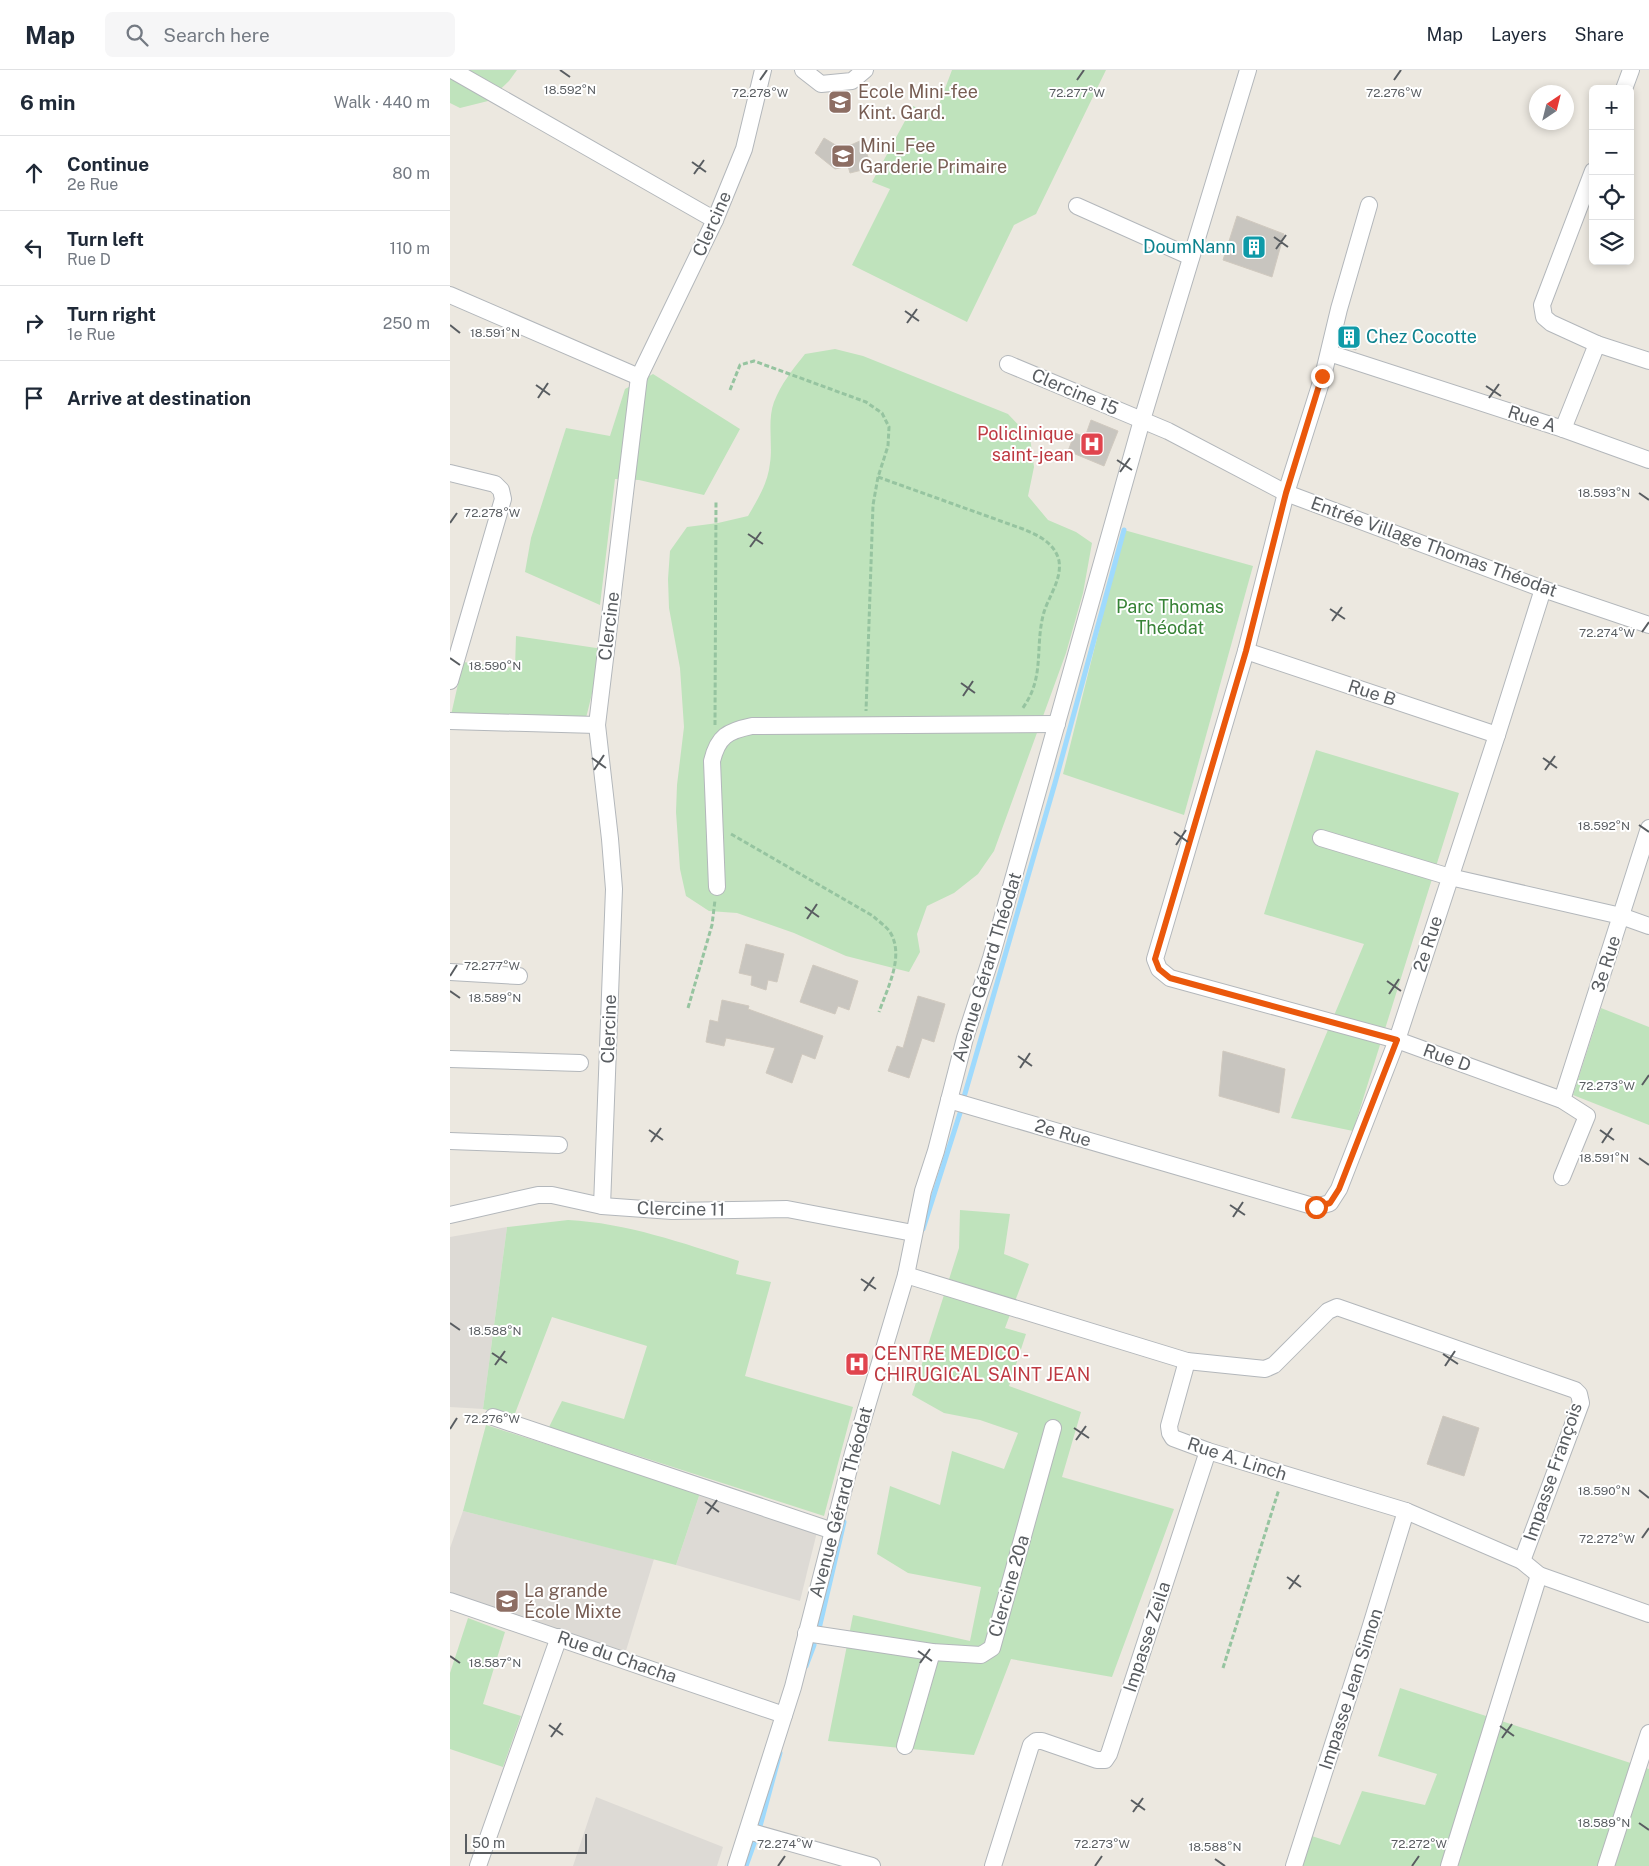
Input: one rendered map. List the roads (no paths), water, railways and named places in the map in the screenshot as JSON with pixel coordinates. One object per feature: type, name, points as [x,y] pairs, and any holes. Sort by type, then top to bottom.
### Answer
[{"type":"street","points":[[452,70],[715,220]]},
{"type":"street","name":"Clercine","points":[[602,1206],[614,889],[596,725],[639,377],[715,220],[744,149],[763,70]]},
{"type":"street","points":[[803,70],[821,84],[852,81],[865,70]]},
{"type":"street","name":"Avenue Gérard Théodat","points":[[736,1866],[755,1833],[760,1794],[768,1760],[793,1687],[879,1361],[909,1276],[913,1233],[965,1038],[991,958],[1142,420],[1248,70]]},
{"type":"street","points":[[1625,85],[1631,70]]},
{"type":"street","points":[[1591,175],[1542,305],[1544,316],[1551,323],[1597,344],[1649,361]]},
{"type":"street","points":[[1246,651],[1286,493],[1329,353],[1339,309],[1369,205]]},
{"type":"street","points":[[1077,206],[1191,257]]},
{"type":"street","points":[[450,295],[639,377]]},
{"type":"street","points":[[1563,429],[1597,344]]},
{"type":"street","name":"Rue A","points":[[1329,353],[1563,429],[1649,460]]},
{"type":"street","name":"Clercine 15","points":[[1008,364],[1142,420]]},
{"type":"street","name":"Entrée Village Thomas Théodat","points":[[1142,420],[1168,431],[1286,493],[1649,625]]},
{"type":"street","points":[[450,473],[495,484],[501,490],[503,499],[450,680]]},
{"type":"street","name":"2e Rue","points":[[949,1100],[1316,1207],[1330,1203],[1339,1189],[1397,1040],[1543,588]]},
{"type":"street","name":"Rue B","points":[[1246,651],[1497,734]]},
{"type":"street","name":"Rue D","points":[[1246,651],[1155,959],[1159,969],[1170,978],[1397,1040],[1562,1100],[1587,1116],[1562,1177]]},
{"type":"street","points":[[450,721],[596,725]]},
{"type":"street","points":[[716,887],[712,761],[715,747],[724,736],[736,729],[752,726],[1057,724]]},
{"type":"street","name":"3e Rue","points":[[1562,1100],[1649,828]]},
{"type":"street","points":[[1321,838],[1450,877],[1621,916],[1649,926]]},
{"type":"street","points":[[450,972],[519,976]]},
{"type":"street","points":[[450,1059],[580,1062]]},
{"type":"street","points":[[450,1141],[559,1145]]},
{"type":"street","name":"Clercine 11","points":[[450,1215],[538,1195],[552,1194],[602,1206],[672,1210],[787,1209],[913,1233]]},
{"type":"street","points":[[909,1276],[1187,1361]]},
{"type":"street","name":"Impasse François","points":[[1187,1361],[1265,1369],[1274,1365],[1328,1311],[1337,1307],[1575,1390],[1579,1394],[1581,1403],[1522,1561]]},
{"type":"street","name":"Rue A. Linch","points":[[1187,1361],[1169,1426],[1173,1438],[1208,1451],[1406,1511],[1522,1561],[1539,1575],[1649,1614]]},
{"type":"street","points":[[493,1417],[833,1531]]},
{"type":"street","name":"Clercine 20a","points":[[806,1633],[932,1652],[981,1655],[992,1648],[1053,1428]]},
{"type":"street","name":"Impasse Zeila","points":[[993,1866],[1031,1746],[1036,1741],[1042,1741],[1097,1760],[1104,1760],[1109,1754],[1208,1451]]},
{"type":"street","name":"Impasse Jean Simon","points":[[1294,1866],[1406,1511]]},
{"type":"street","points":[[1449,1866],[1539,1575]]},
{"type":"street","name":"Rue du Chacha","points":[[450,1601],[784,1715]]},
{"type":"street","points":[[478,1866],[559,1637]]},
{"type":"street","points":[[905,1746],[932,1652]]},
{"type":"street","points":[[1606,1866],[1649,1733]]},
{"type":"street","points":[[755,1833],[872,1866]]},
{"type":"waterway","points":[[964,1097],[1055,783],[1124,530]]},
{"type":"waterway","points":[[923,1229],[961,1110]]},
{"type":"waterway","points":[[819,1629],[844,1522]]},
{"type":"waterway","points":[[806,1666],[814,1645]]},
{"type":"waterway","points":[[759,1830],[780,1753]]},
{"type":"waterway","points":[[746,1866],[755,1841]]},
{"type":"place","name":"Ecole Mini-fee Kint. Gard.","points":[[840,102]]},
{"type":"place","name":"Mini_Fee Garderie Primaire","points":[[843,156]]},
{"type":"place","name":"DoumNann","points":[[1254,247]]},
{"type":"place","name":"Chez Cocotte","points":[[1349,337]]},
{"type":"place","name":"Policlinique saint-jean","points":[[1092,444]]},
{"type":"place","name":"CENTRE MEDICO - CHIRUGICAL SAINT JEAN","points":[[857,1364]]},
{"type":"place","name":"La grande École Mixte","points":[[507,1601]]},
{"type":"park label","name":"Parc Thomas Théodat","points":[[1170,617]]}]
